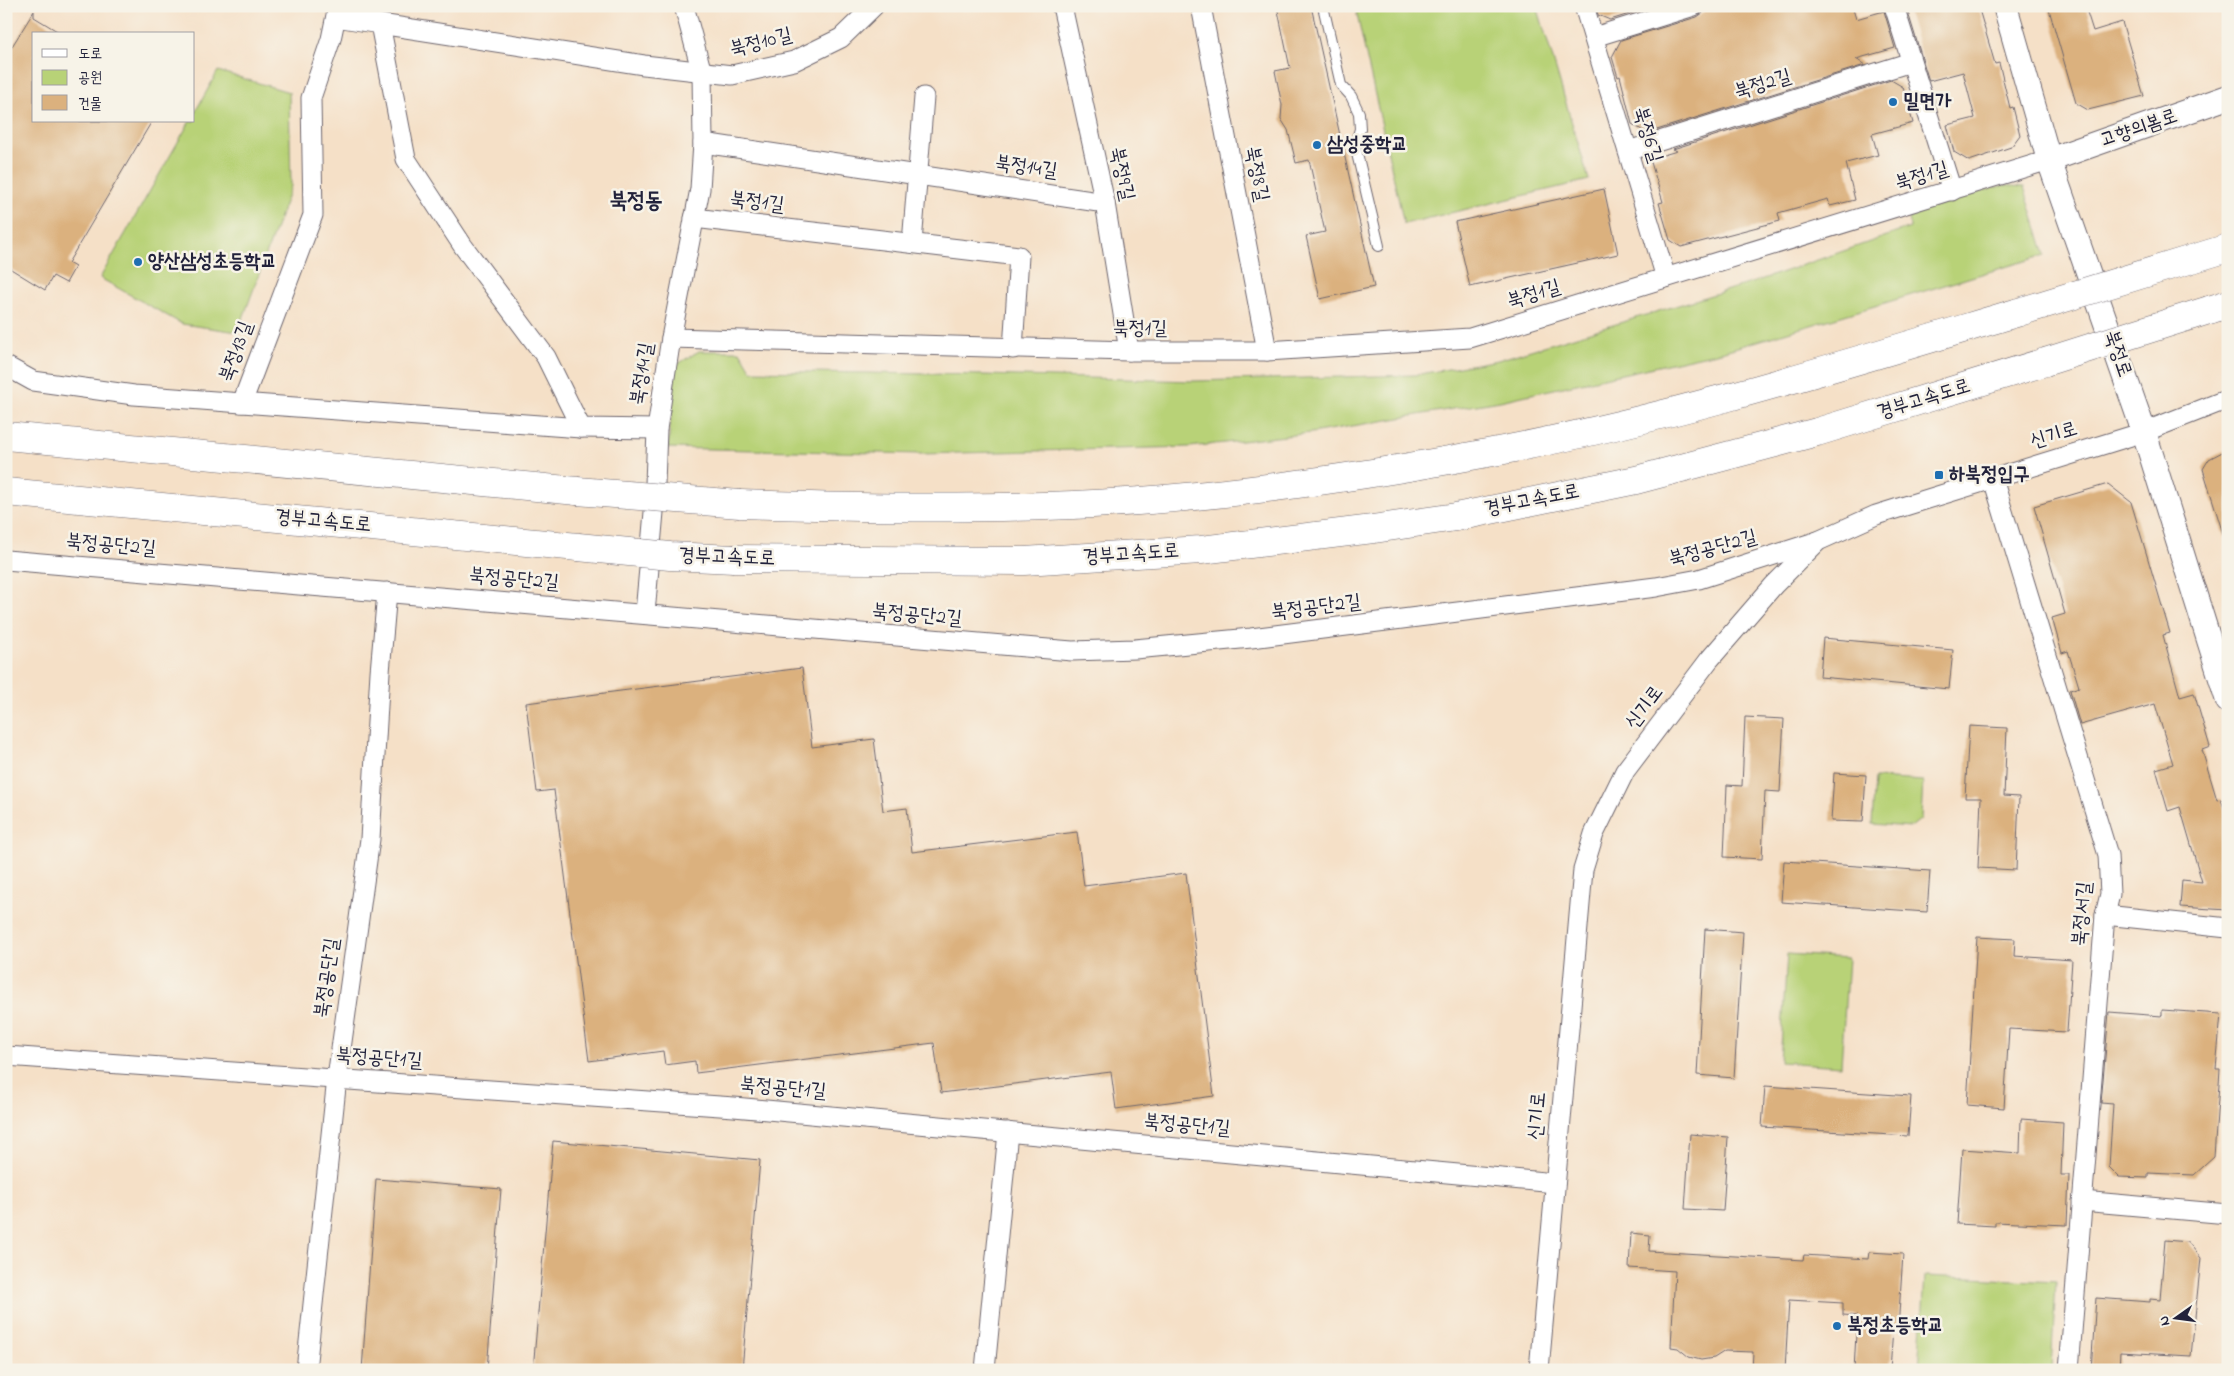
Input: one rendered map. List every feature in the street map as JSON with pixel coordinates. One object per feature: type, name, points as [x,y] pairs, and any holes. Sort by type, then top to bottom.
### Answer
[{"type":"highway","points":[[6,436],[577,491],[740,504],[937,507],[1094,504],[1215,494],[1350,476],[1484,454],[1630,422],[1770,386],[2228,248]]},
{"type":"highway","name":"경부고속도로","points":[[6,492],[661,555],[734,559],[1024,561],[1202,550],[1373,529],[1456,516],[1636,480],[1817,432],[2218,307]]},
{"type":"street","name":"북정14길","points":[[645,613],[654,512],[657,430],[671,338],[700,189],[703,143],[702,73],[684,6]]},
{"type":"street","name":"북정10길","points":[[702,73],[732,75],[794,61],[841,38],[874,6]]},
{"type":"street","name":"북정9길","points":[[1062,6],[1104,202],[1129,351]]},
{"type":"street","name":"북정8길","points":[[1201,6],[1267,351]]},
{"type":"street","name":"북정6길","points":[[1584,6],[1666,278]]},
{"type":"street","points":[[1594,38],[1694,6]]},
{"type":"street","points":[[1894,6],[1952,191]]},
{"type":"street","name":"북정로","points":[[2005,6],[2049,160],[2144,432],[2228,701]]},
{"type":"street","name":"북정13길","points":[[380,24],[337,12],[331,39],[311,98],[313,215],[242,403],[581,428],[657,430]]},
{"type":"street","points":[[581,428],[546,357],[463,246],[406,159],[380,24],[702,73]]},
{"type":"street","name":"북정2길","points":[[1628,151],[1911,62]]},
{"type":"street","points":[[912,243],[924,97]]},
{"type":"street","name":"고향의봄로","points":[[2049,160],[2228,98]]},
{"type":"street","name":"북정14길","points":[[703,143],[1104,202]]},
{"type":"street","name":"북정1길","points":[[671,338],[1013,349],[1267,351],[1470,338],[2049,160]]},
{"type":"street","name":"북정1길","points":[[694,218],[1019,256],[1013,349]]},
{"type":"street","points":[[6,366],[33,381],[134,395],[242,403]]},
{"type":"street","name":"신기로","points":[[1539,1370],[1583,870],[1594,834],[1625,771],[1709,660],[1774,585],[1818,541],[1876,515],[2144,432],[2228,399]]},
{"type":"street","name":"북정서길","points":[[1993,479],[2108,855],[2110,894],[2105,915],[2069,1370]]},
{"type":"street","name":"북정공단2길","points":[[6,560],[645,613],[866,635],[1072,652],[1127,650],[1251,638],[1656,587],[1699,579],[1818,541]]},
{"type":"street","name":"북정공단길","points":[[306,1370],[338,1078],[370,838],[387,592]]},
{"type":"street","points":[[2105,915],[2228,928]]},
{"type":"street","name":"북정공단1길","points":[[6,1056],[734,1107],[1555,1183]]},
{"type":"street","points":[[985,1370],[1008,1132]]},
{"type":"street","points":[[2082,1201],[2228,1214]]},
{"type":"lane","points":[[1323,6],[1341,85],[1352,96],[1359,113],[1360,129],[1355,145],[1380,246]]},
{"type":"green space","points":[[1355,6],[1537,6],[1589,180],[1404,224]]},
{"type":"green space","points":[[218,71],[289,92],[291,186],[238,332],[182,324],[100,278],[189,122],[195,122],[195,112]]},
{"type":"green space","points":[[2003,185],[2024,187],[2045,255],[1721,352],[1500,401],[1311,433],[1190,447],[921,454],[668,448],[676,365],[699,351],[740,351],[752,371],[1193,381],[1415,375],[1498,360],[1754,282],[1910,228],[1909,214]]},
{"type":"green space","points":[[1875,778],[1923,781],[1921,819],[1911,827],[1872,824]]},
{"type":"green space","points":[[1787,954],[1848,958],[1841,1066],[1780,1062]]},
{"type":"green space","points":[[1925,1276],[2056,1282],[2051,1370],[1919,1370]]},
{"type":"building","name":"삼성중학교","points":[[1277,6],[1311,6],[1374,287],[1320,299],[1306,236],[1325,232],[1309,160],[1296,163],[1288,130],[1281,119],[1282,105],[1275,71],[1290,68]]},
{"type":"building","points":[[1596,6],[1655,6],[1610,20],[1598,15]]},
{"type":"building","points":[[1705,6],[1712,6],[1713,11],[1730,6],[1852,6],[1856,19],[1884,11],[1895,48],[1856,59],[1865,65],[1647,133],[1632,124],[1620,76],[1618,77],[1612,57],[1621,40],[1697,17],[1703,13]]},
{"type":"building","points":[[1906,6],[1978,6],[1995,64],[1999,63],[2010,108],[2013,107],[2020,135],[2011,147],[1969,161],[1954,152],[1947,125],[1975,118],[1963,72],[1929,81]]},
{"type":"building","points":[[2048,6],[2085,6],[2093,31],[2122,22],[2144,96],[2088,110],[2076,103]]},
{"type":"building","points":[[34,11],[34,17],[59,32],[32,32],[32,122],[151,122],[68,263],[75,267],[66,283],[53,276],[45,290],[6,266],[6,56]]},
{"type":"building","points":[[1891,80],[1903,87],[1913,123],[1872,134],[1878,155],[1846,163],[1855,200],[1830,206],[1828,199],[1778,213],[1780,221],[1681,247],[1670,240],[1659,203],[1663,202],[1650,159],[1677,151],[1673,149]]},
{"type":"building","points":[[1604,189],[1618,254],[1470,287],[1455,222]]},
{"type":"building","points":[[2228,449],[2228,536],[2224,537],[2203,469],[2209,459]]},
{"type":"building","points":[[2108,484],[2131,502],[2170,633],[2163,635],[2180,697],[2194,693],[2210,747],[2202,750],[2217,800],[2221,799],[2228,821],[2228,910],[2180,907],[2182,880],[2202,882],[2180,807],[2168,811],[2156,769],[2173,764],[2155,704],[2080,725],[2070,690],[2079,687],[2068,651],[2062,653],[2052,618],[2065,614],[2034,506]]},
{"type":"building","points":[[1823,638],[1953,650],[1949,689],[1820,677]]},
{"type":"building","points":[[802,668],[812,747],[874,739],[883,811],[907,808],[912,852],[1077,832],[1084,886],[1186,873],[1214,1096],[1116,1109],[1111,1072],[941,1093],[934,1043],[696,1073],[695,1061],[665,1065],[663,1051],[589,1061],[554,790],[537,792],[526,703]]},
{"type":"building","points":[[1745,717],[1784,719],[1780,792],[1765,791],[1762,859],[1724,857],[1727,785],[1742,786]]},
{"type":"building","points":[[1969,726],[2007,728],[2004,796],[2019,797],[2016,870],[1978,868],[1981,798],[1965,798]]},
{"type":"building","points":[[1834,773],[1866,775],[1863,822],[1831,821]]},
{"type":"building","points":[[1784,861],[1930,871],[1927,912],[1781,902]]},
{"type":"building","points":[[1705,929],[1743,932],[1734,1078],[1697,1075]]},
{"type":"building","points":[[1977,937],[2015,939],[2014,956],[2072,960],[2067,1032],[2009,1029],[2004,1108],[1967,1105]]},
{"type":"building","points":[[2162,1010],[2221,1014],[2216,1069],[2220,1069],[2214,1157],[2194,1175],[2148,1173],[2148,1178],[2119,1177],[2109,1167],[2113,1104],[2101,1103],[2109,1012],[2162,1016]]},
{"type":"building","points":[[1765,1086],[1911,1096],[1908,1136],[1762,1127]]},
{"type":"building","points":[[2021,1119],[2063,1122],[2061,1175],[2069,1175],[2067,1225],[1995,1222],[1995,1226],[1957,1224],[1962,1149],[2020,1153]]},
{"type":"building","points":[[1690,1134],[1728,1137],[1723,1211],[1685,1209]]},
{"type":"building","points":[[553,1141],[760,1160],[742,1370],[533,1370]]},
{"type":"building","points":[[376,1179],[501,1189],[487,1370],[362,1370]]},
{"type":"building","points":[[1631,1233],[1650,1235],[1649,1251],[1803,1260],[1804,1255],[1868,1259],[1869,1252],[1903,1254],[1898,1329],[1893,1329],[1890,1370],[1854,1370],[1857,1316],[1843,1315],[1843,1303],[1789,1300],[1785,1370],[1752,1370],[1753,1352],[1725,1351],[1714,1358],[1701,1360],[1689,1357],[1678,1348],[1671,1347],[1675,1271],[1629,1268]]},
{"type":"building","points":[[2165,1240],[2188,1242],[2201,1258],[2191,1356],[2120,1352],[2119,1370],[2091,1370],[2096,1298],[2150,1302],[2150,1299],[2160,1300]]},
{"type":"place","name":"밀면가","points":[[1893,102]]},
{"type":"place","name":"삼성중학교","points":[[1317,145]]},
{"type":"place","name":"양산삼성초등학교","points":[[138,262]]},
{"type":"place","name":"하북정입구","points":[[1939,475]]},
{"type":"place","name":"북정초등학교","points":[[1837,1326]]},
{"type":"district","name":"북정동","points":[[636,202]]}]
